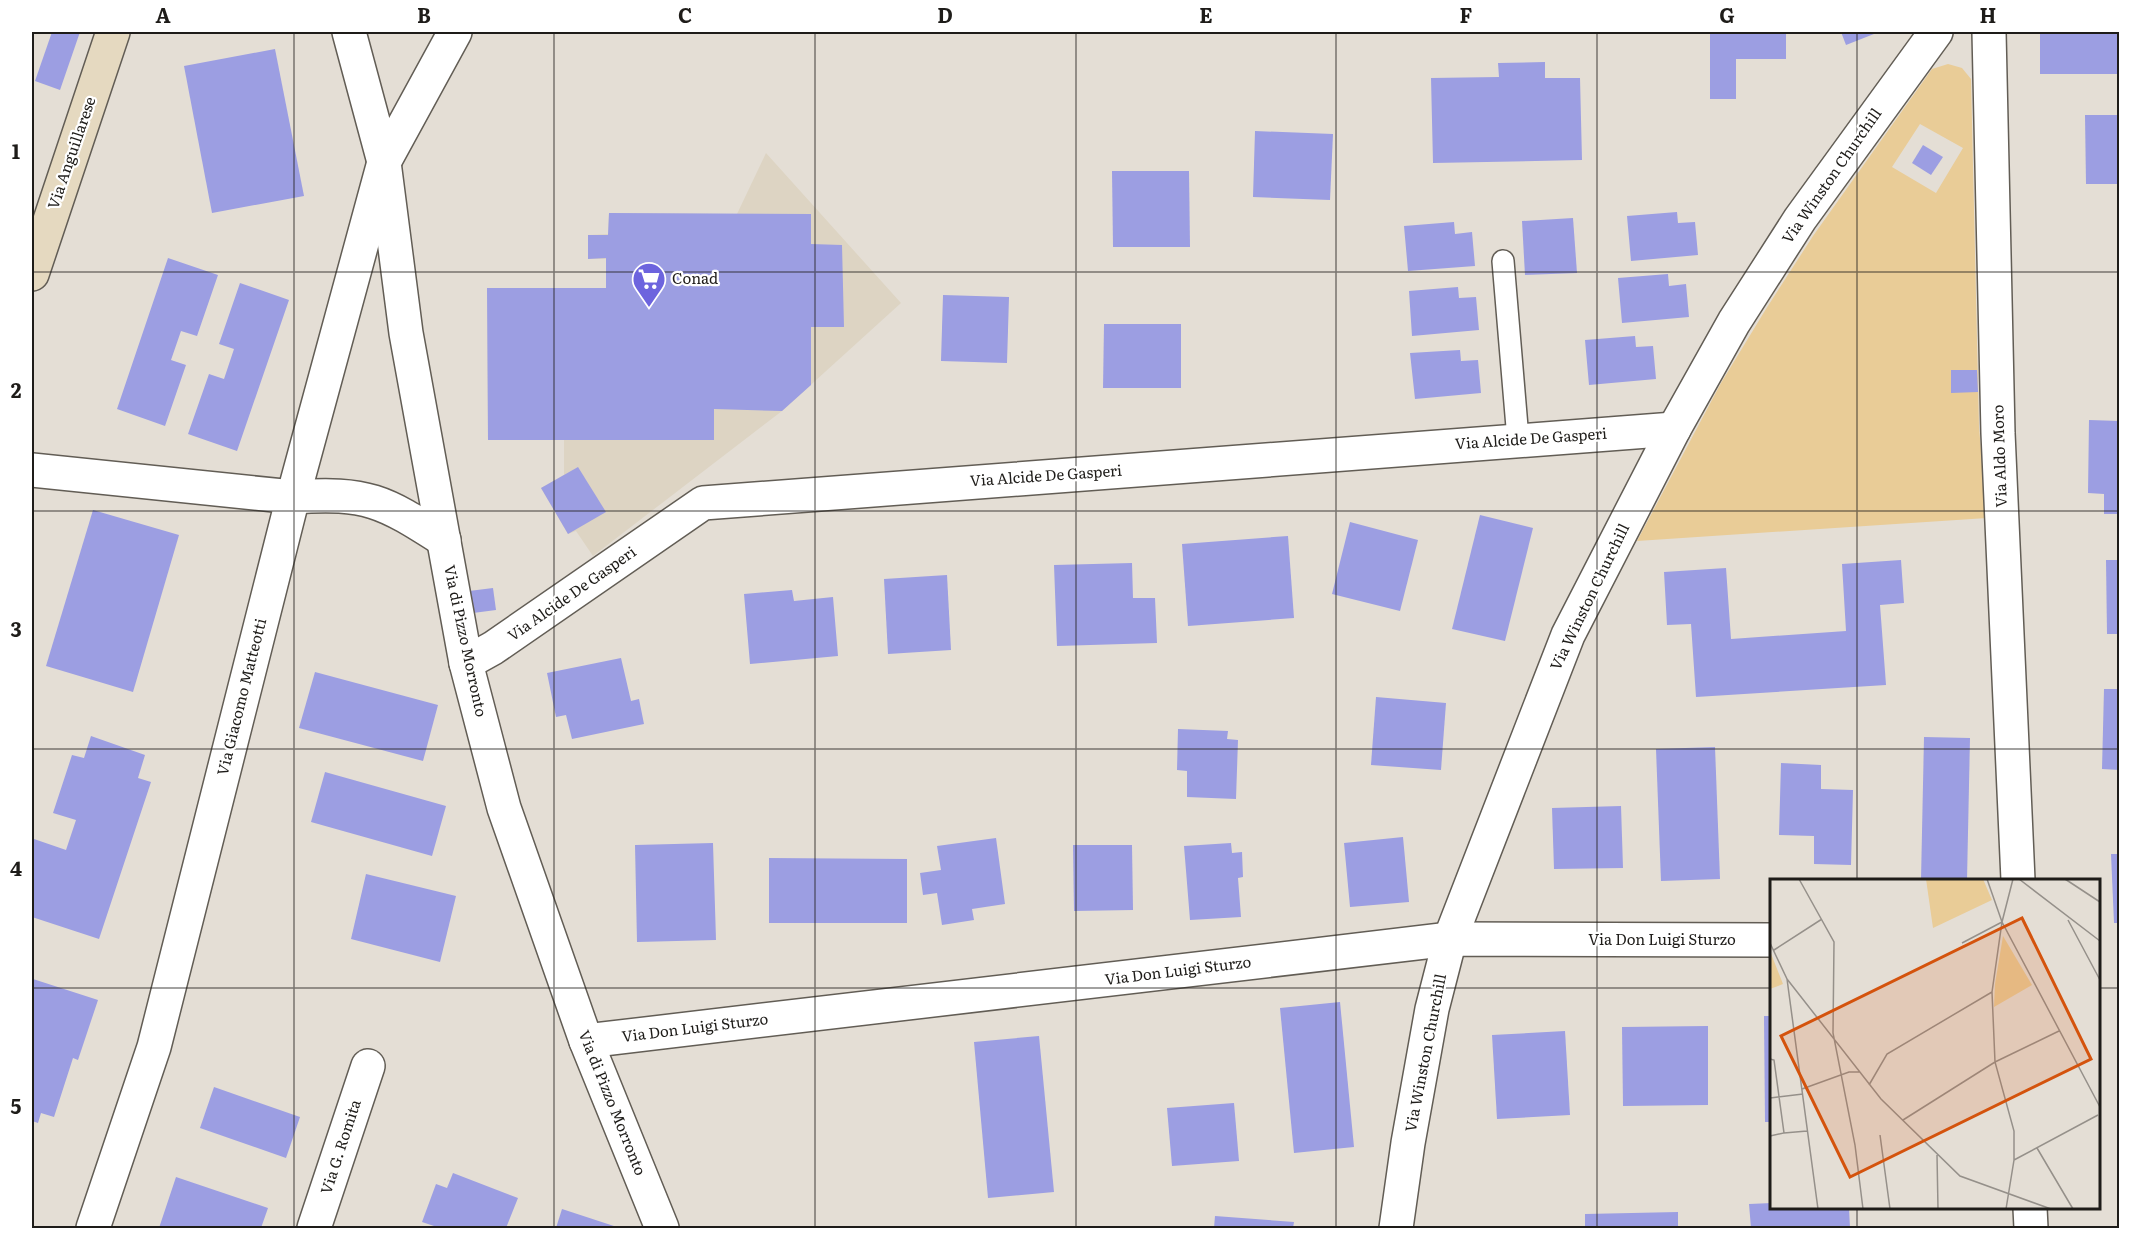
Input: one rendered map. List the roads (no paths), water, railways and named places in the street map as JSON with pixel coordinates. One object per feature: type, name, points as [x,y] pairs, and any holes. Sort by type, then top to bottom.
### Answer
[{"type":"main road","name":"Via Anguillarese","points":[[32,274],[113,32]]},
{"type":"street","name":"Via di Pizzo Morronto","points":[[349,32],[384,162],[406,333],[466,663],[504,807],[586,1041],[662,1228]]},
{"type":"street","name":"Via Giacomo Matteotti","points":[[93,1228],[154,1047],[293,497],[384,162],[455,32]]},
{"type":"street","name":"Via Winston Churchill","points":[[1396,1228],[1426,1043],[1450,939],[1568,635],[1674,429],[1734,322],[1800,219],[1936,32]]},
{"type":"street","name":"Via Aldo Moro","points":[[1989,32],[1998,433],[2018,879]]},
{"type":"street","name":"Via Alcide De Gasperi","points":[[466,663],[493,648],[703,503],[1518,439],[1674,429]]},
{"type":"street","points":[[32,470],[293,497],[331,494],[364,498],[393,508],[444,540]]},
{"type":"street","name":"Via Don Luigi Sturzo","points":[[586,1041],[1450,939],[1770,940]]},
{"type":"street","name":"Via G. Romita","points":[[314,1228],[368,1066]]},
{"type":"street","points":[[2030,1209],[2031,1228]]},
{"type":"lane","points":[[1503,261],[1518,439]]},
{"type":"place","name":"Conad","points":[[649,308]]}]
